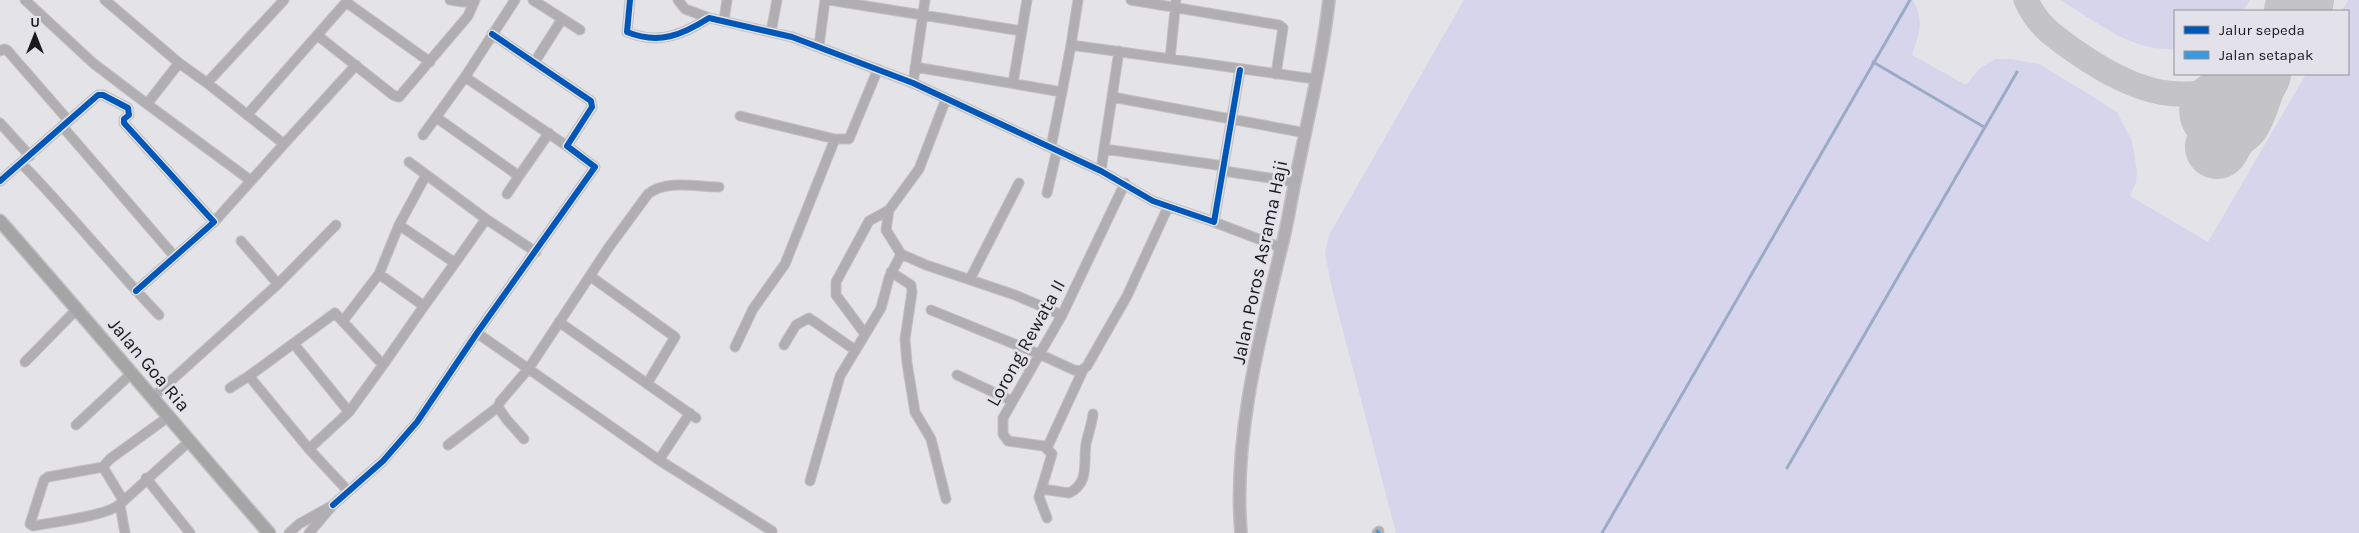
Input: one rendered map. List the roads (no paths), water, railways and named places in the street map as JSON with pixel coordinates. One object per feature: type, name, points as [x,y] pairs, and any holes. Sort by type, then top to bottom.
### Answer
[{"type":"main road","name":"Jalan Goa Ria","points":[[0,221],[78,308],[189,442],[269,533]]},
{"type":"street","points":[[25,0],[93,63],[250,180]]},
{"type":"street","points":[[105,0],[179,63],[284,144]]},
{"type":"street","points":[[207,83],[284,0]]},
{"type":"street","points":[[450,0],[463,2],[474,0]]},
{"type":"street","points":[[317,35],[399,97],[468,16],[474,0]]},
{"type":"street","points":[[422,135],[465,77],[515,0]]},
{"type":"street","points":[[533,0],[580,30]]},
{"type":"street","points":[[630,0],[626,24],[627,32],[632,34],[662,39],[691,29],[709,18]]},
{"type":"street","points":[[678,0],[685,9],[709,18],[724,20],[819,46],[913,83],[1054,148],[1125,183],[1168,207],[1282,248]]},
{"type":"street","points":[[724,20],[727,0]]},
{"type":"street","points":[[771,32],[776,0]]},
{"type":"street","points":[[819,46],[825,0]]},
{"type":"street","points":[[829,0],[1022,31]]},
{"type":"street","points":[[913,83],[925,0]]},
{"type":"street","points":[[1013,83],[1027,0]]},
{"type":"street","points":[[1047,193],[1078,0]]},
{"type":"street","points":[[1131,0],[1176,4],[1281,26],[1283,28],[1276,74]]},
{"type":"street","name":"Jalan Poros Asrama Haji","points":[[1241,533],[1240,504],[1246,417],[1258,341],[1282,248],[1306,133],[1329,0]]},
{"type":"street","points":[[246,116],[347,1],[430,62]]},
{"type":"street","points":[[1170,58],[1176,4]]},
{"type":"street","points":[[534,63],[562,18]]},
{"type":"street","points":[[492,34],[591,101],[592,107],[567,146]]},
{"type":"street","points":[[1071,45],[1170,58],[1240,70],[1316,79]]},
{"type":"street","points":[[0,51],[7,50],[175,257]]},
{"type":"street","points":[[1101,171],[1119,51]]},
{"type":"street","points":[[146,104],[179,63]]},
{"type":"street","points":[[136,291],[214,222],[356,65]]},
{"type":"street","points":[[915,67],[1062,92]]},
{"type":"street","points":[[740,116],[835,139],[851,138],[878,69]]},
{"type":"street","points":[[1214,222],[1240,70]]},
{"type":"street","points":[[309,533],[333,505],[398,446],[417,422],[477,333],[595,167],[549,133],[465,77]]},
{"type":"street","points":[[0,181],[100,94],[128,108],[129,115],[124,119],[124,123],[214,222]]},
{"type":"street","points":[[1112,97],[1306,133]]},
{"type":"street","points":[[865,334],[836,295],[836,282],[869,221],[889,210],[919,169],[946,99]]},
{"type":"street","points":[[436,118],[519,176]]},
{"type":"street","points":[[0,123],[30,156]]},
{"type":"street","points":[[507,194],[549,133]]},
{"type":"street","points":[[735,346],[753,309],[785,264],[835,139]]},
{"type":"street","points":[[1104,149],[1295,182]]},
{"type":"street","points":[[409,162],[486,219],[536,252]]},
{"type":"street","points":[[21,163],[50,192],[159,315]]},
{"type":"street","points":[[343,321],[378,274],[400,225],[426,175]]},
{"type":"street","points":[[970,279],[1020,183]]},
{"type":"street","name":"Lorong Rewata II","points":[[1047,448],[1013,443],[1005,438],[1002,429],[1003,418],[1062,315],[1125,183]]},
{"type":"street","points":[[448,445],[498,407],[529,368],[590,276],[651,192],[669,186],[719,188]]},
{"type":"street","points":[[1047,518],[1040,501],[1052,458],[1052,454],[1047,448],[1084,370],[1127,296],[1168,207]]},
{"type":"street","points":[[889,210],[886,230],[901,254],[1062,315]]},
{"type":"street","points":[[309,449],[349,412],[486,219]]},
{"type":"street","points":[[153,397],[278,284],[336,225]]},
{"type":"street","points":[[400,225],[455,263]]},
{"type":"street","points":[[240,241],[278,284]]},
{"type":"street","points":[[810,481],[838,383],[855,350],[881,308],[891,272],[901,254]]},
{"type":"street","points":[[891,272],[911,285],[905,339],[915,412],[931,438],[946,499]]},
{"type":"street","points":[[378,274],[424,306]]},
{"type":"street","points":[[590,276],[675,337],[647,384]]},
{"type":"street","points":[[25,362],[78,308]]},
{"type":"street","points":[[931,310],[1040,354],[1074,370],[1084,370]]},
{"type":"street","points":[[230,388],[294,344],[333,314],[338,314],[383,365]]},
{"type":"street","points":[[784,345],[796,325],[809,318],[855,350]]},
{"type":"street","points":[[559,322],[693,416],[659,460]]},
{"type":"street","points":[[477,333],[659,460],[772,531]]},
{"type":"street","points":[[294,344],[349,412]]},
{"type":"street","points":[[76,426],[132,373]]},
{"type":"street","points":[[958,375],[1012,401]]},
{"type":"street","points":[[249,376],[309,449],[348,491]]},
{"type":"street","points":[[498,407],[524,439]]},
{"type":"street","points":[[1042,489],[1069,493],[1082,482],[1085,473],[1086,446],[1093,414]]},
{"type":"street","points":[[168,417],[110,459],[102,468],[46,478],[30,524],[33,526],[73,519],[121,502],[189,442]]},
{"type":"street","points":[[102,468],[121,502],[125,533]]},
{"type":"street","points":[[146,478],[190,533]]},
{"type":"street","points":[[289,533],[299,524],[333,505]]},
{"type":"waterway","points":[[1602,533],[1910,0]]},
{"type":"waterway","points":[[1873,62],[1984,127]]},
{"type":"waterway","points":[[1787,468],[2017,72]]}]
